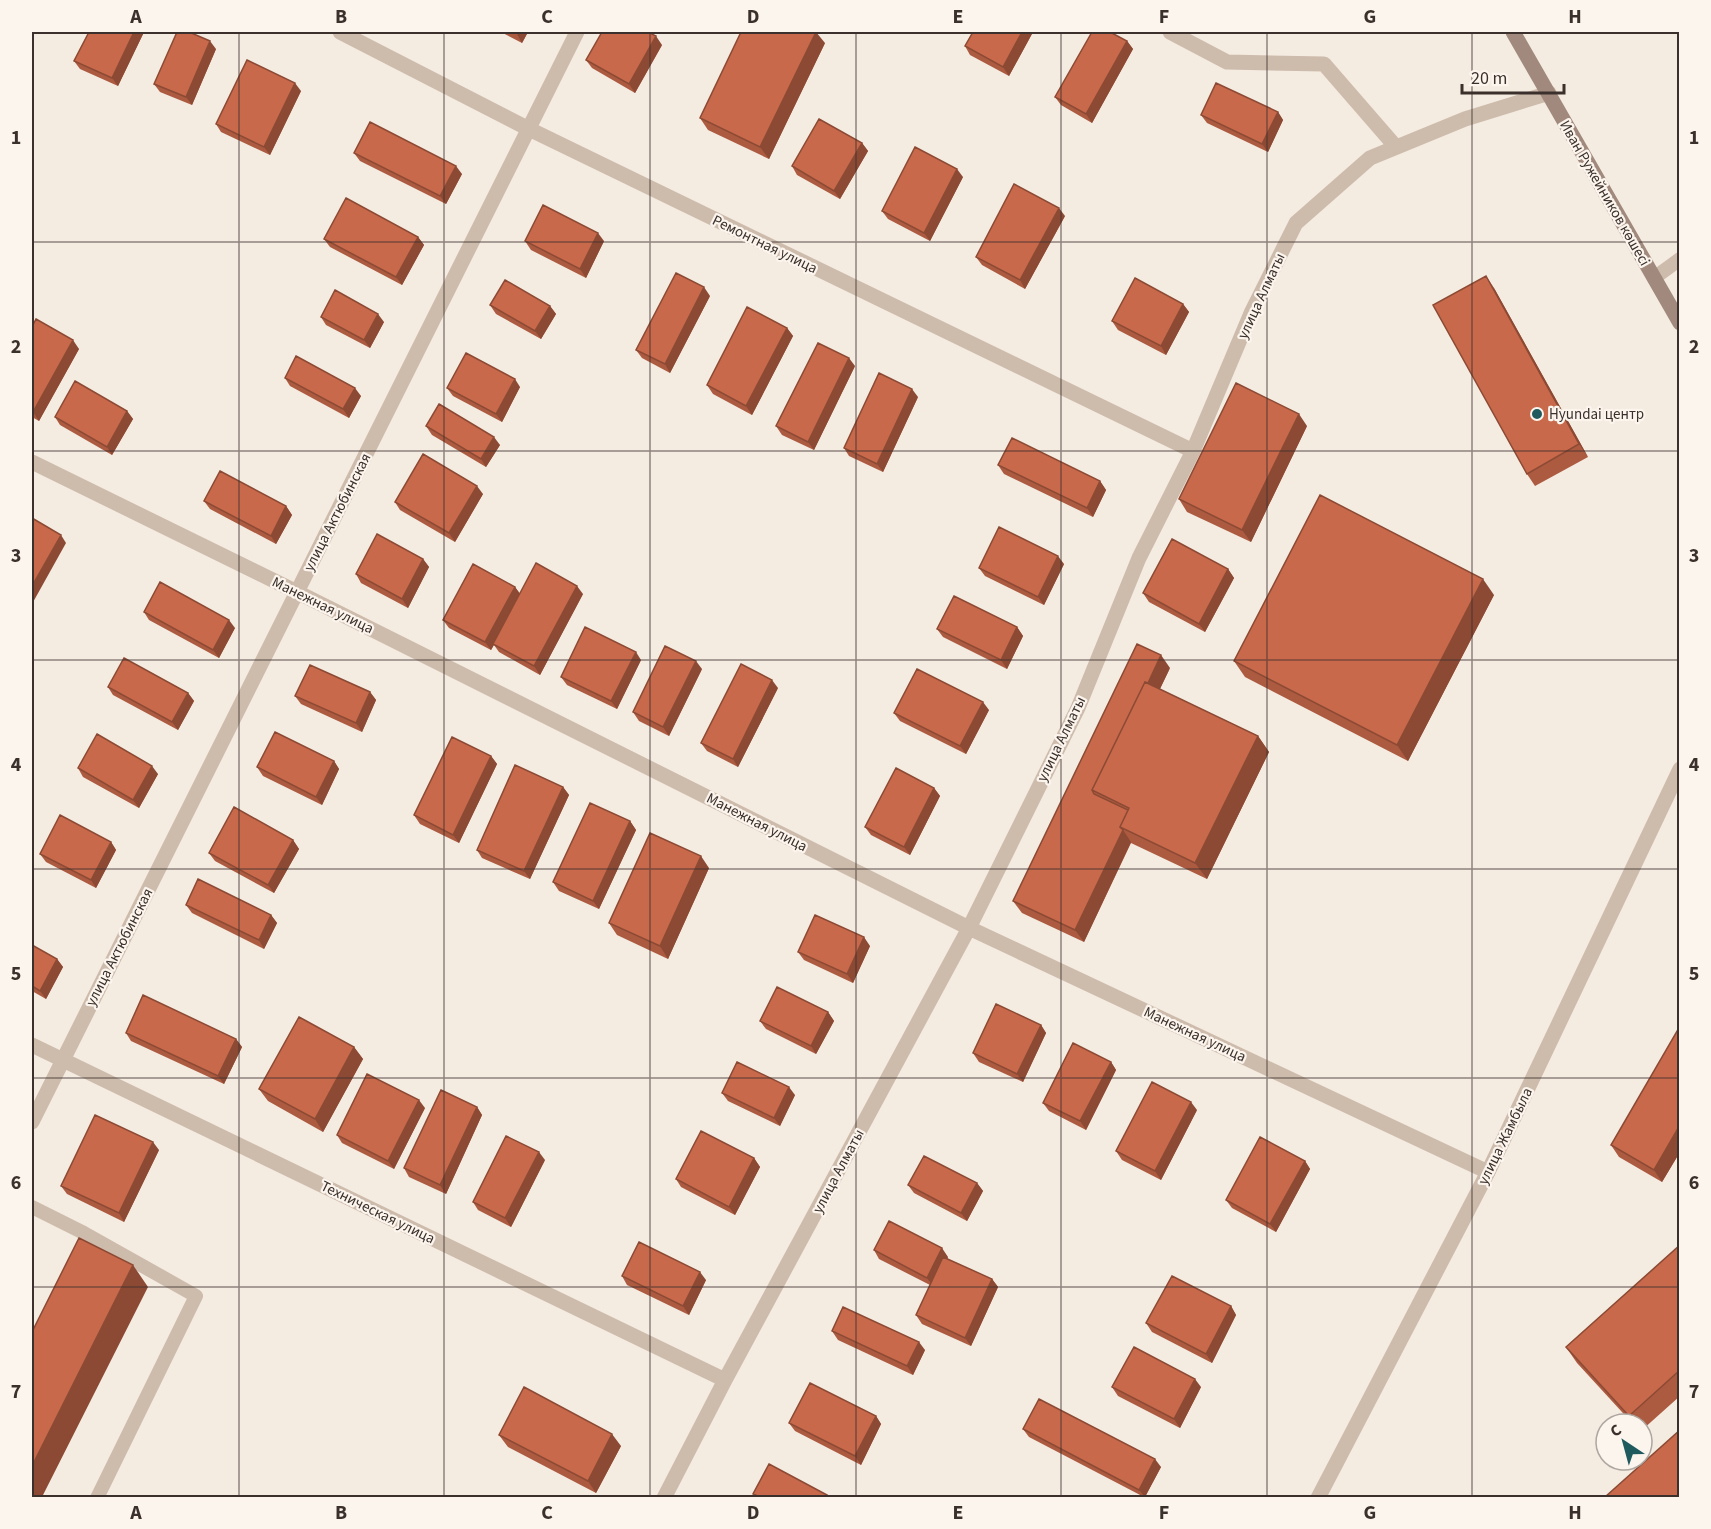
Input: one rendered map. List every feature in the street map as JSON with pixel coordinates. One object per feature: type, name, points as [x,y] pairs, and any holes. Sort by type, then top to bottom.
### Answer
[{"type":"main road","name":"Иван Ружейников көшесі","points":[[1514,32],[1654,278],[1674,302],[1680,323]]},
{"type":"street","name":"Ремонтная улица","points":[[340,32],[529,129],[1192,451]]},
{"type":"street","name":"улица Актюбинская","points":[[32,1122],[578,32]]},
{"type":"street","points":[[1170,32],[1227,62],[1324,64],[1395,147]]},
{"type":"street","name":"улица Алматы","points":[[664,1497],[969,928],[1078,708],[1139,558],[1192,451],[1252,311],[1296,223],[1370,158],[1465,119],[1549,93]]},
{"type":"street","name":"Манежная улица","points":[[32,462],[969,928],[1488,1172]]},
{"type":"street","name":"улица Жамбыла","points":[[1318,1497],[1488,1172],[1680,769]]},
{"type":"street","name":"Техническая улица","points":[[32,1045],[725,1380]]},
{"type":"lane","points":[[1654,278],[1680,259]]},
{"type":"lane","points":[[32,1207],[81,1238],[196,1296],[97,1497]]},
{"type":"building","points":[[89,32],[134,32],[112,78],[74,61]]},
{"type":"building","points":[[177,32],[189,32],[210,41],[186,97],[154,84]]},
{"type":"building","points":[[602,32],[648,32],[656,36],[629,84],[586,60]]},
{"type":"building","points":[[741,32],[816,32],[760,147],[700,118]]},
{"type":"building","points":[[973,32],[1022,32],[1003,67],[965,46]]},
{"type":"building","points":[[1092,32],[1110,32],[1127,41],[1086,114],[1055,97]]},
{"type":"building","points":[[247,60],[295,83],[264,147],[216,124]]},
{"type":"building","points":[[1216,83],[1278,112],[1262,144],[1201,115]]},
{"type":"building","points":[[819,119],[862,143],[834,191],[792,166]]},
{"type":"building","points":[[370,122],[456,166],[440,196],[354,153]]},
{"type":"building","points":[[915,147],[957,169],[924,233],[882,211]]},
{"type":"building","points":[[1014,184],[1059,208],[1020,280],[976,257]]},
{"type":"building","points":[[346,198],[418,237],[396,277],[324,239]]},
{"type":"building","points":[[543,205],[598,233],[580,269],[525,241]]},
{"type":"building","points":[[676,273],[704,287],[665,364],[636,350]]},
{"type":"building","points":[[1486,276],[1579,444],[1527,474],[1433,305]]},
{"type":"building","points":[[1135,278],[1183,304],[1161,346],[1112,321]]},
{"type":"building","points":[[505,280],[550,306],[535,331],[490,305]]},
{"type":"building","points":[[335,290],[378,314],[364,340],[321,317]]},
{"type":"building","points":[[747,307],[787,328],[746,406],[707,385]]},
{"type":"building","points":[[36,319],[73,340],[33,412],[32,327]]},
{"type":"building","points":[[818,343],[849,358],[808,442],[776,426]]},
{"type":"building","points":[[466,353],[515,379],[496,414],[447,388]]},
{"type":"building","points":[[296,356],[355,388],[343,409],[285,378]]},
{"type":"building","points":[[879,373],[912,389],[877,464],[844,448]]},
{"type":"building","points":[[75,381],[127,411],[107,447],[55,417]]},
{"type":"building","points":[[1236,383],[1299,414],[1242,530],[1179,499]]},
{"type":"building","points":[[439,404],[494,437],[481,459],[426,426]]},
{"type":"building","points":[[1012,438],[1100,481],[1087,508],[998,465]]},
{"type":"building","points":[[423,454],[477,486],[449,533],[395,502]]},
{"type":"building","points":[[220,471],[286,506],[271,536],[204,501]]},
{"type":"building","points":[[1320,495],[1483,579],[1397,745],[1234,661]]},
{"type":"building","points":[[32,518],[61,535],[32,586]]},
{"type":"building","points":[[999,527],[1058,556],[1038,597],[979,568]]},
{"type":"building","points":[[377,534],[423,559],[402,599],[356,574]]},
{"type":"building","points":[[1172,539],[1228,569],[1199,624],[1143,593]]},
{"type":"building","points":[[536,563],[577,586],[534,666],[493,644]]},
{"type":"building","points":[[473,564],[515,587],[485,642],[443,620]]},
{"type":"building","points":[[160,582],[229,620],[213,650],[144,612]]},
{"type":"building","points":[[954,596],[1017,627],[1001,660],[937,629]]},
{"type":"building","points":[[585,627],[636,652],[611,701],[561,677]]},
{"type":"building","points":[[1137,644],[1161,655],[1148,683],[1145,682],[1092,790],[1094,794],[1128,810],[1120,827],[1123,830],[1075,930],[1013,901]]},
{"type":"building","points":[[665,646],[696,661],[663,727],[633,712]]},
{"type":"building","points":[[124,658],[188,693],[172,722],[108,687]]},
{"type":"building","points":[[741,664],[772,680],[733,759],[701,743]]},
{"type":"building","points":[[310,665],[370,692],[356,723],[295,696]]},
{"type":"building","points":[[917,669],[983,702],[960,746],[894,713]]},
{"type":"building","points":[[1145,682],[1258,736],[1195,863],[1120,827],[1129,808],[1092,790]]},
{"type":"building","points":[[275,732],[334,761],[316,797],[257,767]]},
{"type":"building","points":[[97,734],[152,766],[133,800],[78,768]]},
{"type":"building","points":[[452,737],[491,756],[453,835],[414,815]]},
{"type":"building","points":[[515,765],[563,787],[524,871],[477,850]]},
{"type":"building","points":[[896,768],[934,788],[904,847],[865,827]]},
{"type":"building","points":[[590,803],[630,821],[593,901],[553,882]]},
{"type":"building","points":[[234,807],[293,840],[268,885],[209,853]]},
{"type":"building","points":[[60,815],[111,842],[91,880],[40,854]]},
{"type":"building","points":[[650,833],[701,856],[660,946],[609,923]]},
{"type":"building","points":[[198,879],[271,915],[259,940],[186,905]]},
{"type":"building","points":[[815,915],[864,937],[847,974],[798,952]]},
{"type":"building","points":[[32,945],[57,959],[40,991],[32,986]]},
{"type":"building","points":[[777,987],[828,1012],[811,1046],[760,1021]]},
{"type":"building","points":[[143,995],[236,1039],[218,1076],[126,1033]]},
{"type":"building","points":[[996,1004],[1041,1025],[1017,1074],[973,1053]]},
{"type":"building","points":[[299,1017],[354,1047],[315,1119],[259,1089]]},
{"type":"building","points":[[1680,1026],[1680,1125],[1654,1170],[1611,1145]]},
{"type":"building","points":[[1073,1043],[1111,1062],[1080,1121],[1043,1103]]},
{"type":"building","points":[[737,1062],[789,1087],[774,1118],[722,1093]]},
{"type":"building","points":[[367,1074],[419,1100],[388,1161],[337,1135]]},
{"type":"building","points":[[1152,1082],[1191,1102],[1155,1171],[1116,1151]]},
{"type":"building","points":[[441,1090],[477,1107],[440,1185],[404,1168]]},
{"type":"building","points":[[95,1115],[153,1142],[119,1213],[61,1186]]},
{"type":"building","points":[[701,1131],[754,1158],[729,1207],[676,1179]]},
{"type":"building","points":[[506,1136],[539,1152],[505,1218],[473,1202]]},
{"type":"building","points":[[1260,1137],[1305,1161],[1270,1224],[1226,1200]]},
{"type":"building","points":[[924,1156],[977,1183],[961,1213],[908,1185]]},
{"type":"building","points":[[889,1221],[942,1248],[927,1278],[874,1250]]},
{"type":"building","points":[[79,1238],[133,1265],[32,1466],[32,1332]]},
{"type":"building","points":[[639,1242],[700,1272],[683,1306],[622,1276]]},
{"type":"building","points":[[1680,1245],[1680,1370],[1633,1412],[1625,1412],[1566,1347]]},
{"type":"building","points":[[943,1257],[992,1279],[965,1338],[916,1315]]},
{"type":"building","points":[[1172,1276],[1231,1306],[1206,1354],[1146,1323]]},
{"type":"building","points":[[843,1307],[919,1342],[907,1366],[832,1331]]},
{"type":"building","points":[[1134,1347],[1195,1379],[1174,1419],[1112,1387]]},
{"type":"building","points":[[810,1383],[876,1416],[855,1456],[789,1423]]},
{"type":"building","points":[[524,1387],[612,1434],[588,1481],[499,1435]]},
{"type":"building","points":[[1039,1399],[1155,1459],[1139,1490],[1023,1429]]},
{"type":"building","points":[[1680,1430],[1680,1497],[1605,1497],[1633,1472],[1654,1472],[1654,1453]]},
{"type":"building","points":[[769,1464],[827,1495],[825,1497],[760,1497],[753,1494]]},
{"type":"place","name":"Hyundai центр","points":[[1537,414]]}]
